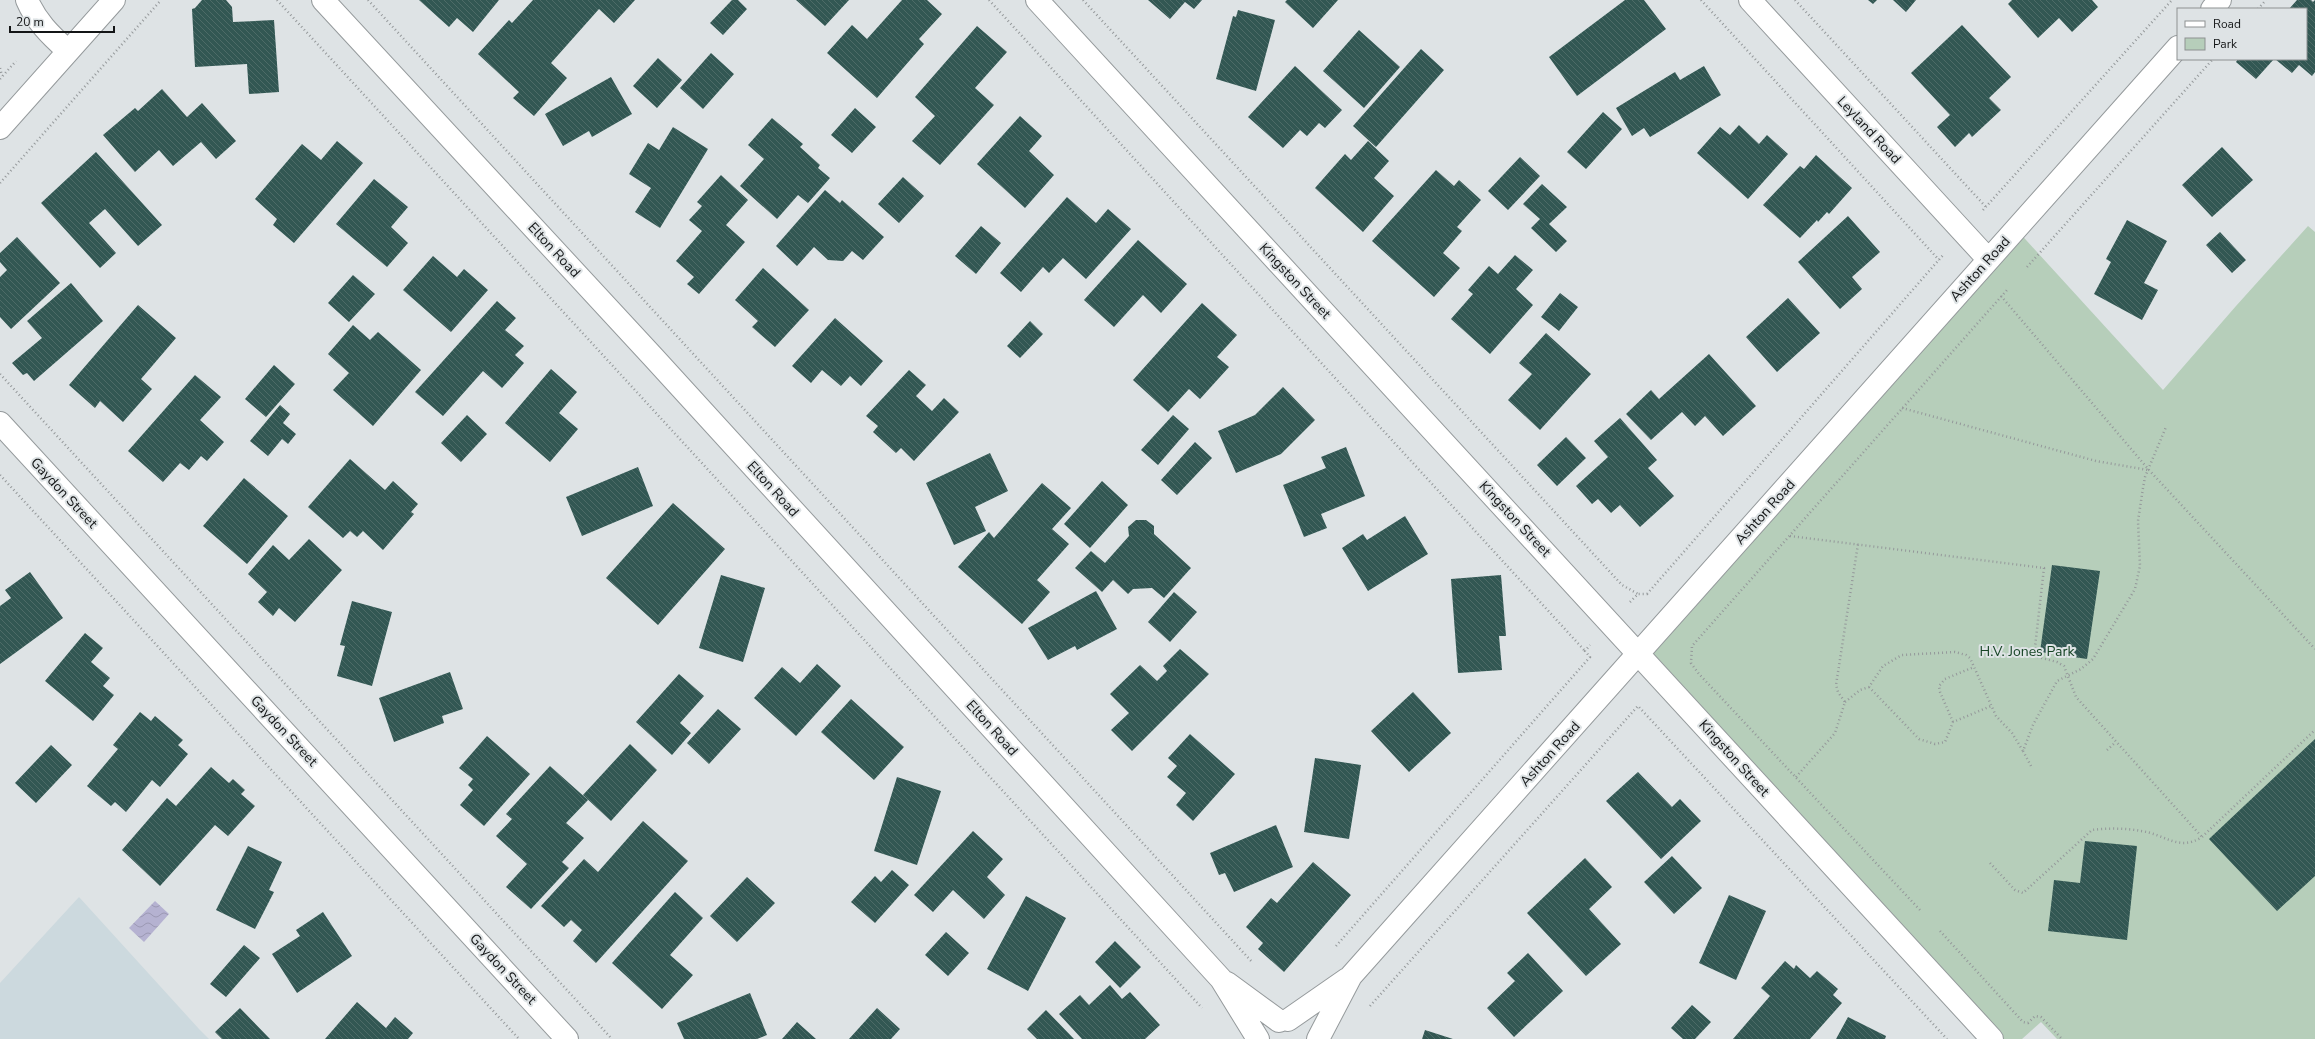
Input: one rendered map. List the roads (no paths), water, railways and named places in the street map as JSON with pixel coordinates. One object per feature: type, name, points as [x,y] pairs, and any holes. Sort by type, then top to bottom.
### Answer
[{"type":"street","points":[[27,0],[32,13],[44,29],[67,50]]},
{"type":"street","points":[[0,128],[67,50],[114,0]]},
{"type":"street","name":"Elton Road","points":[[323,0],[654,358],[1221,979],[1259,1039]]},
{"type":"street","name":"Kingston Street","points":[[1037,0],[1992,1039]]},
{"type":"street","name":"Leyland Road","points":[[1750,0],[1988,259]]},
{"type":"street","points":[[2213,8],[2220,0]]},
{"type":"street","name":"Ashton Road","points":[[1318,1039],[1352,976],[2177,48]]},
{"type":"street","name":"Gaydon Street","points":[[0,423],[567,1039]]},
{"type":"street","name":"Ashton Road","points":[[1259,1039],[1271,1025],[1284,1021],[1352,976]]},
{"type":"street","name":"Elton Road","points":[[1221,979],[1284,1021],[1298,1022],[1306,1028],[1314,1039]]},
{"type":"water","points":[[155,901],[169,914],[144,942],[129,928]]},
{"type":"park label","name":"H.V. Jones Park","points":[[2027,651]]}]
